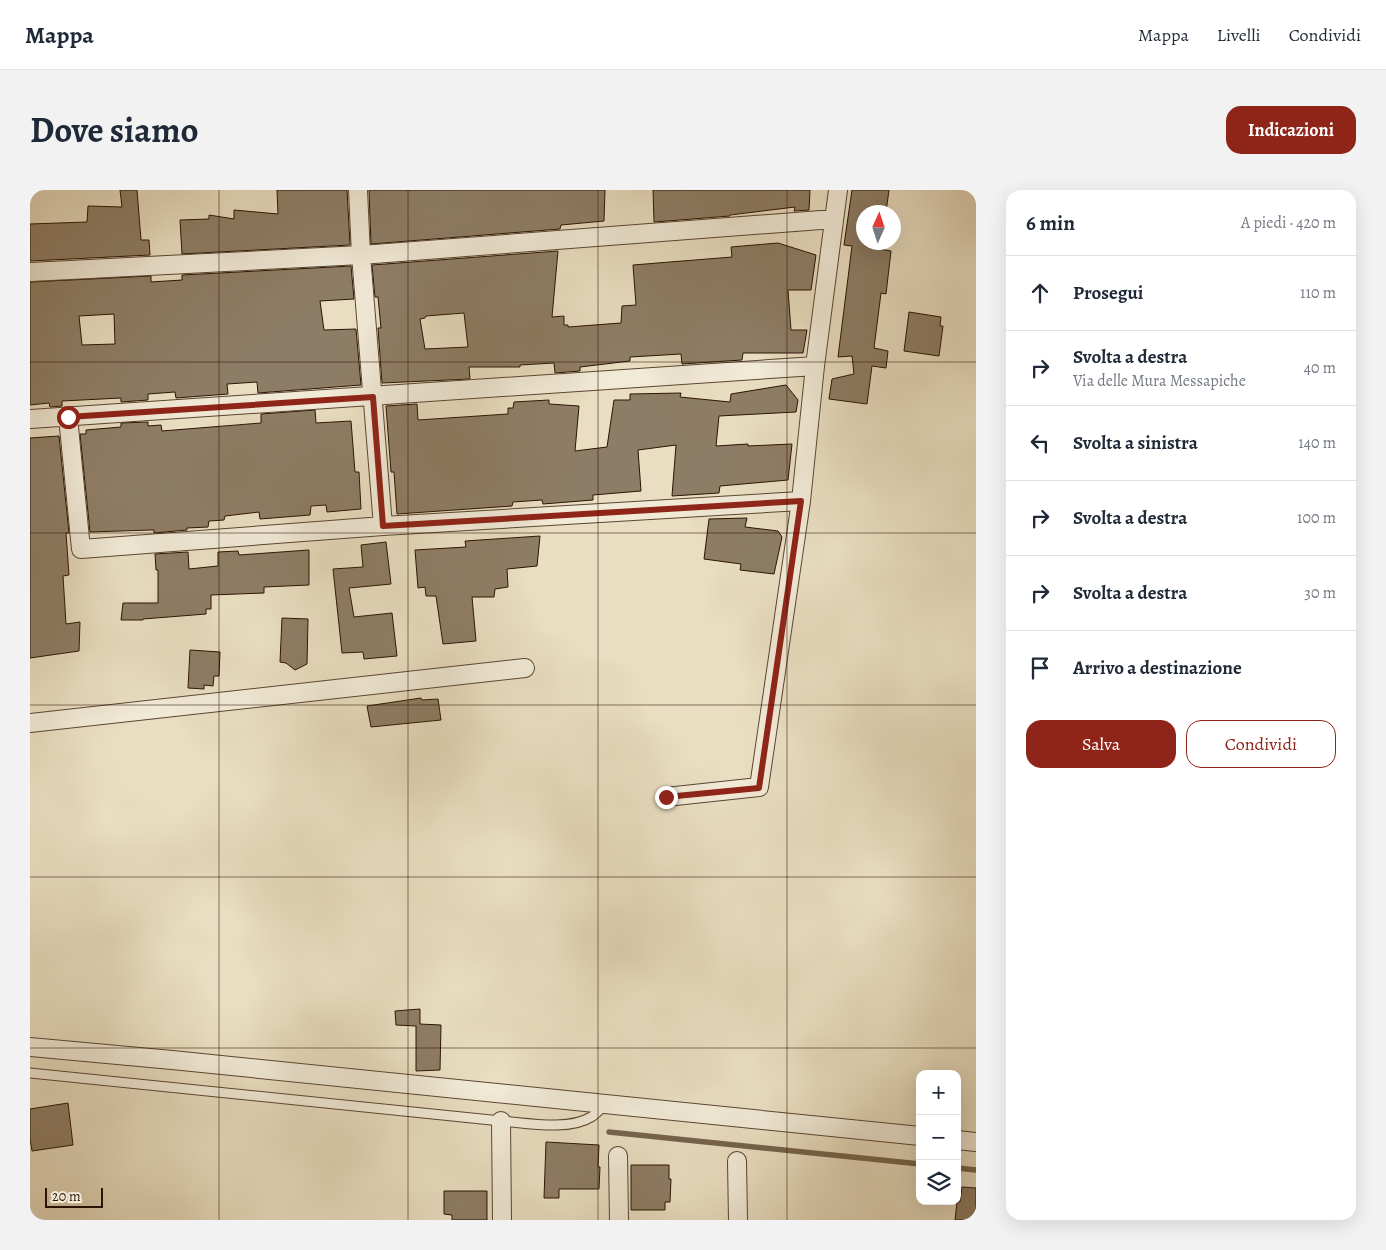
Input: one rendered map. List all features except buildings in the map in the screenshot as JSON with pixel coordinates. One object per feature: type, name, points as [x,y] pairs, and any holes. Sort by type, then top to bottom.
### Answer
[{"type":"street","points":[[358,190],[361,255],[383,526]]},
{"type":"street","points":[[666,797],[759,788],[801,501],[814,366],[838,190]]},
{"type":"street","points":[[31,272],[361,255],[834,219]]},
{"type":"street","points":[[30,420],[814,366]]},
{"type":"street","points":[[68,417],[81,549],[383,526],[801,501]]},
{"type":"street","points":[[30,723],[525,668]]},
{"type":"street","points":[[30,1047],[916,1136]]},
{"type":"street","points":[[502,1121],[502,1220]]},
{"type":"street","points":[[961,1140],[976,1142]]},
{"type":"street","points":[[618,1156],[619,1220]]},
{"type":"street","points":[[737,1161],[738,1220]]},
{"type":"lane","points":[[30,1073],[551,1125],[573,1124],[590,1118],[606,1104]]},
{"type":"waterway","points":[[609,1132],[916,1164]]},
{"type":"waterway","points":[[961,1168],[976,1170]]},
{"type":"route","points":[[68,417],[373,397],[383,526],[801,501],[759,788],[666,797]]}]
